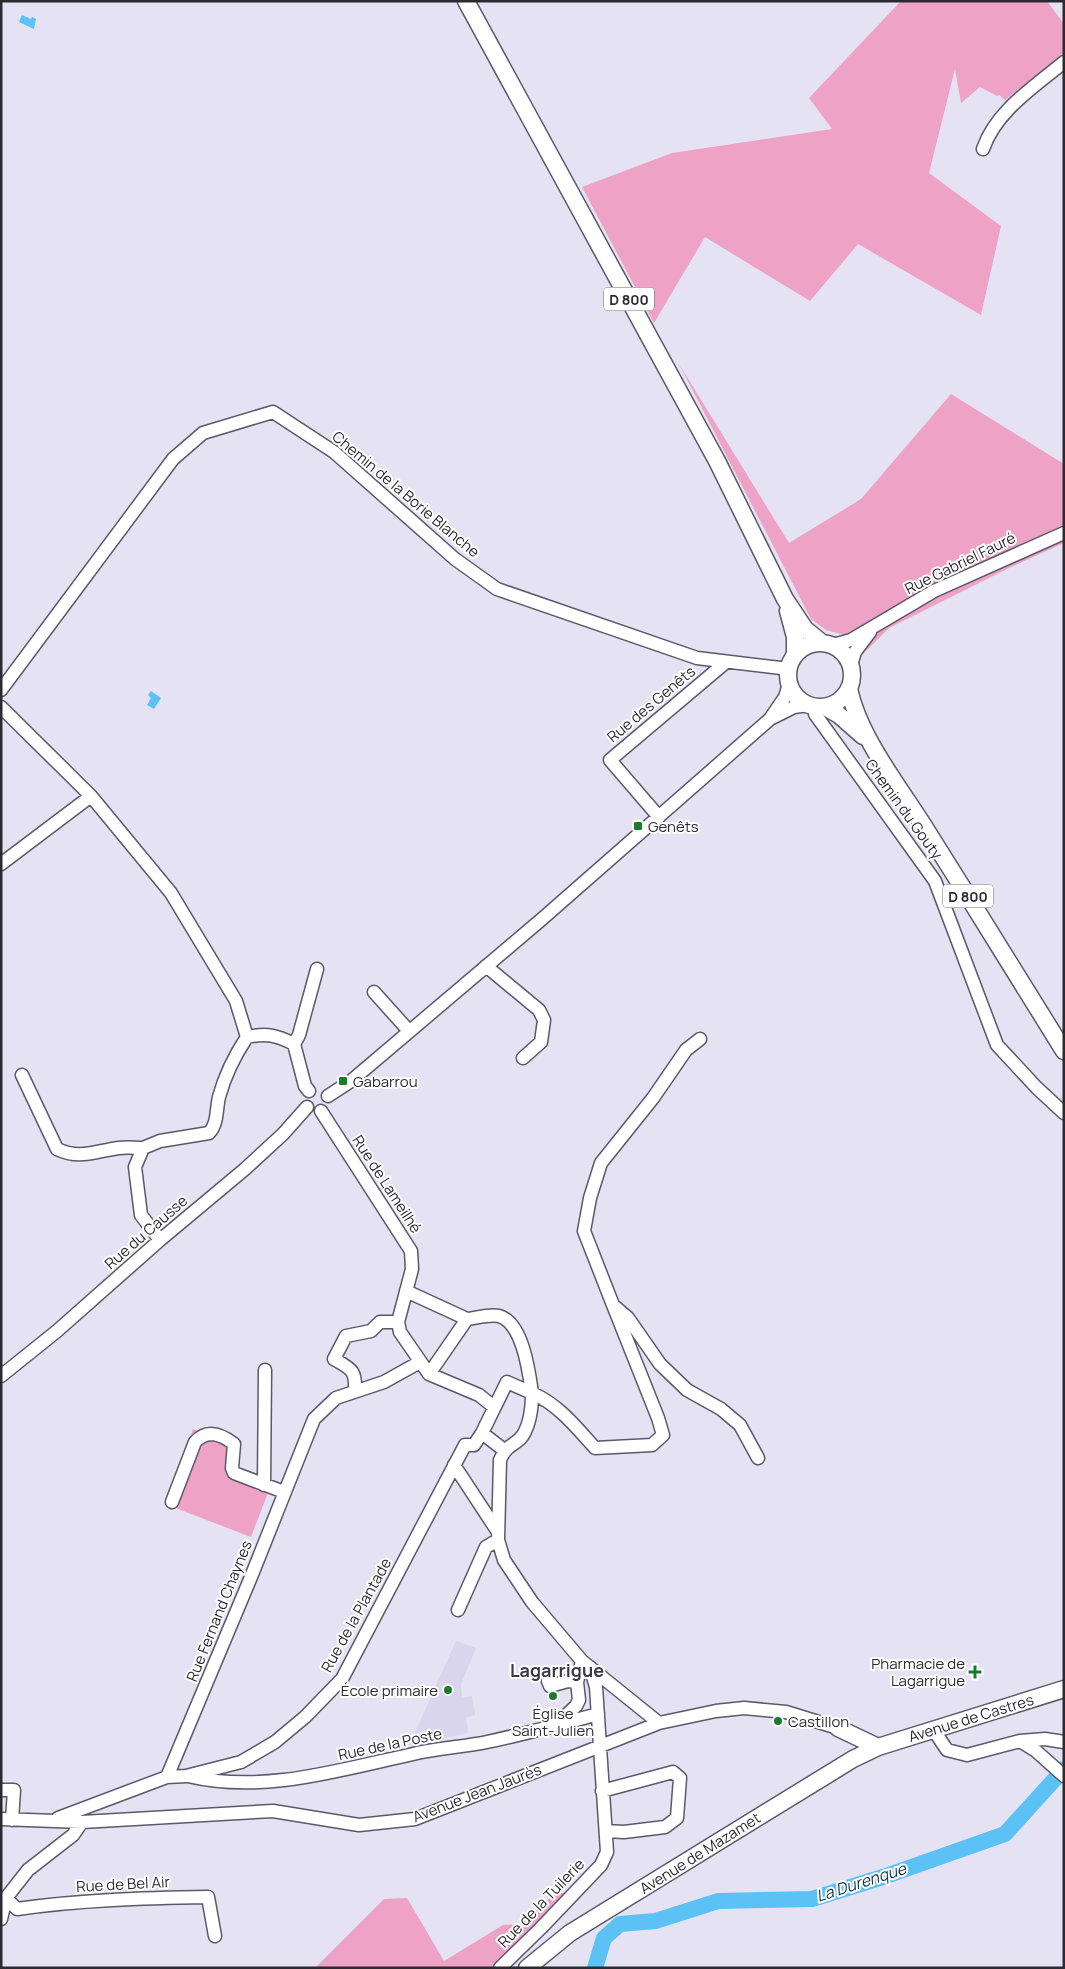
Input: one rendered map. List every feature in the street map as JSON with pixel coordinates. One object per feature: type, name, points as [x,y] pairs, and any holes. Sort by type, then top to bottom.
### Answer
[{"type":"main road","name":"D 800","points":[[466,1],[717,461],[785,599],[805,629],[827,644]]},
{"type":"main road","name":"D 800","points":[[785,599],[795,637],[791,669]]},
{"type":"main road","points":[[811,644],[827,644],[847,657],[851,665],[852,681],[844,697],[835,703],[816,706],[800,700],[793,692],[791,669],[802,648],[811,644]]},
{"type":"main road","name":"D 800","points":[[849,688],[856,713],[871,743],[929,832],[1064,1050]]},
{"type":"main road","name":"D 800","points":[[816,706],[839,715],[871,743]]},
{"type":"main road","name":"Avenue de Castres","points":[[878,1747],[1064,1689]]},
{"type":"main road","name":"Avenue Jean Jaurès","points":[[838,1728],[878,1747]]},
{"type":"main road","name":"Avenue de Mazamet","points":[[527,1968],[570,1933],[852,1759],[878,1747]]},
{"type":"street","points":[[984,150],[991,131],[1003,115],[1064,62]]},
{"type":"street","name":"Chemin de la Borie Blanche","points":[[1,690],[173,459],[203,433],[273,412],[334,452],[455,559],[497,589],[697,658],[725,663],[791,669]]},
{"type":"street","name":"Rue Gabriel Fauré","points":[[827,644],[847,643],[934,591],[1064,533]]},
{"type":"street","name":"Rue Gabriel Fauré","points":[[851,665],[855,652],[873,628]]},
{"type":"street","name":"Rue des Genêts","points":[[659,817],[610,760],[725,663]]},
{"type":"street","points":[[770,719],[785,697],[791,669]]},
{"type":"street","points":[[328,1096],[351,1081],[486,966],[770,719],[794,706],[816,706]]},
{"type":"street","name":"Chemin du Gouty","points":[[816,706],[815,714],[935,881],[997,1045],[1037,1088],[1064,1113]]},
{"type":"street","points":[[1,707],[91,796],[172,893],[236,1001],[247,1037],[228,1070],[219,1097],[213,1129],[209,1134],[160,1141],[143,1148],[120,1148],[80,1155],[68,1154],[57,1149],[22,1075]]},
{"type":"street","points":[[1,864],[91,796]]},
{"type":"street","points":[[486,966],[539,1010],[544,1020],[541,1042],[523,1058]]},
{"type":"street","points":[[309,1092],[305,1086],[294,1044],[299,1036],[317,969]]},
{"type":"street","points":[[374,992],[409,1031]]},
{"type":"street","points":[[247,1037],[263,1034],[294,1044]]},
{"type":"street","points":[[504,1450],[482,1434],[507,1382],[547,1400],[570,1419],[595,1448],[652,1445],[662,1435],[658,1418],[584,1231],[590,1198],[602,1163],[653,1098],[686,1050],[700,1039]]},
{"type":"street","points":[[320,1089],[328,1096],[328,1103],[321,1111],[314,1111],[307,1107],[305,1101],[309,1092],[320,1089]]},
{"type":"street","name":"Rue du Causse","points":[[1,1376],[57,1331],[160,1240],[246,1169],[284,1134],[307,1107]]},
{"type":"street","name":"Rue de Lameilhé","points":[[321,1111],[411,1251],[412,1270],[398,1322]]},
{"type":"street","points":[[143,1148],[135,1168],[141,1215],[160,1240]]},
{"type":"street","points":[[406,1291],[467,1319],[498,1316],[510,1322],[524,1350],[532,1393],[532,1411],[523,1436],[504,1450],[500,1460],[498,1536],[504,1560],[532,1602],[586,1664],[659,1723]]},
{"type":"street","points":[[613,1305],[628,1318],[660,1364],[687,1390],[721,1409],[740,1425],[758,1458]]},
{"type":"street","points":[[429,1374],[467,1319]]},
{"type":"street","points":[[355,1390],[356,1376],[351,1369],[334,1360],[346,1336],[371,1332],[380,1322],[398,1322],[400,1332],[429,1374],[479,1395],[494,1407]]},
{"type":"street","name":"Rue Fernand Chaynes","points":[[167,1777],[314,1419],[336,1398],[355,1390],[369,1388],[384,1382],[420,1362]]},
{"type":"street","points":[[264,1485],[266,1370]]},
{"type":"street","points":[[172,1502],[195,1442],[201,1436],[211,1434],[228,1439],[234,1444],[232,1468],[234,1473],[284,1492]]},
{"type":"street","name":"Rue de la Plantade","points":[[167,1777],[186,1776],[241,1762],[275,1742],[305,1717],[342,1679],[465,1445],[474,1445],[482,1434]]},
{"type":"street","points":[[454,1466],[498,1536]]},
{"type":"street","points":[[458,1610],[486,1547],[498,1536]]},
{"type":"street","points":[[555,1726],[576,1706],[579,1700],[577,1682],[586,1664]]},
{"type":"street","name":"Rue de la Tuilerie","points":[[500,1968],[602,1865],[607,1852],[596,1688],[586,1664]]},
{"type":"street","points":[[548,1681],[550,1686],[577,1682]]},
{"type":"street","name":"Avenue Jean Jaurès","points":[[7,1819],[82,1822],[273,1811],[359,1825],[415,1819],[659,1723],[716,1710],[744,1708],[786,1712],[838,1728]]},
{"type":"street","name":"Rue de la Poste","points":[[186,1776],[207,1781],[273,1782],[334,1773],[414,1753],[488,1742],[598,1714]]},
{"type":"street","points":[[933,1729],[947,1750],[967,1755],[1020,1742],[1045,1739],[1064,1742]]},
{"type":"street","points":[[1020,1742],[1036,1751],[1060,1772]]},
{"type":"street","points":[[602,1791],[673,1772],[680,1778],[677,1818],[665,1827],[624,1832],[606,1831]]},
{"type":"street","points":[[53,1820],[167,1777]]},
{"type":"street","points":[[1,1790],[14,1790],[7,1819]]},
{"type":"street","points":[[1,1919],[4,1900],[28,1870],[73,1835],[82,1822]]},
{"type":"street","name":"Rue de Bel Air","points":[[4,1900],[17,1909],[62,1903],[208,1897],[215,1936]]},
{"type":"shaded area","points":[[901,1],[1047,1],[1064,24],[1064,53],[1005,100],[999,95],[997,96],[980,87],[961,103],[955,69],[929,173],[1001,226],[981,315],[858,244],[810,301],[705,237],[654,323],[582,187],[672,153],[832,129],[809,98]]},
{"type":"shaded area","points":[[679,364],[789,543],[861,499],[951,394],[1064,464],[1064,543],[1009,568],[889,628],[867,650],[844,635],[826,630],[811,619]]},
{"type":"shaded area","points":[[193,1429],[230,1443],[226,1473],[269,1490],[251,1537],[165,1504]]},
{"type":"shaded area","name":"École primaire","points":[[456,1641],[476,1648],[461,1684],[462,1698],[472,1696],[475,1715],[466,1717],[468,1733],[409,1746]]},
{"type":"shaded area","points":[[558,1891],[566,1894],[494,1968],[315,1968],[384,1899],[407,1898],[444,1961],[503,1925],[521,1924]]},
{"type":"water","points":[[22,15],[36,19],[34,29],[19,22]]},
{"type":"water","points":[[151,691],[161,698],[154,709],[147,705],[151,698],[148,695]]},
{"type":"waterway","name":"La Durenque","points":[[595,1968],[604,1938],[620,1924],[655,1921],[718,1901],[812,1899],[883,1877],[1005,1834],[1064,1769]]},
{"type":"place","name":"Genêts","points":[[638,826]]},
{"type":"place","name":"Gabarrou","points":[[343,1081]]},
{"type":"place","name":"Pharmacie de Lagarrigue","points":[[975,1672]]},
{"type":"place","name":"École primaire","points":[[448,1690]]},
{"type":"place","name":"Église Saint-Julien","points":[[553,1696]]},
{"type":"place","name":"Castillon","points":[[778,1721]]},
{"type":"district","name":"Lagarrigue","points":[[557,1670]]}]
